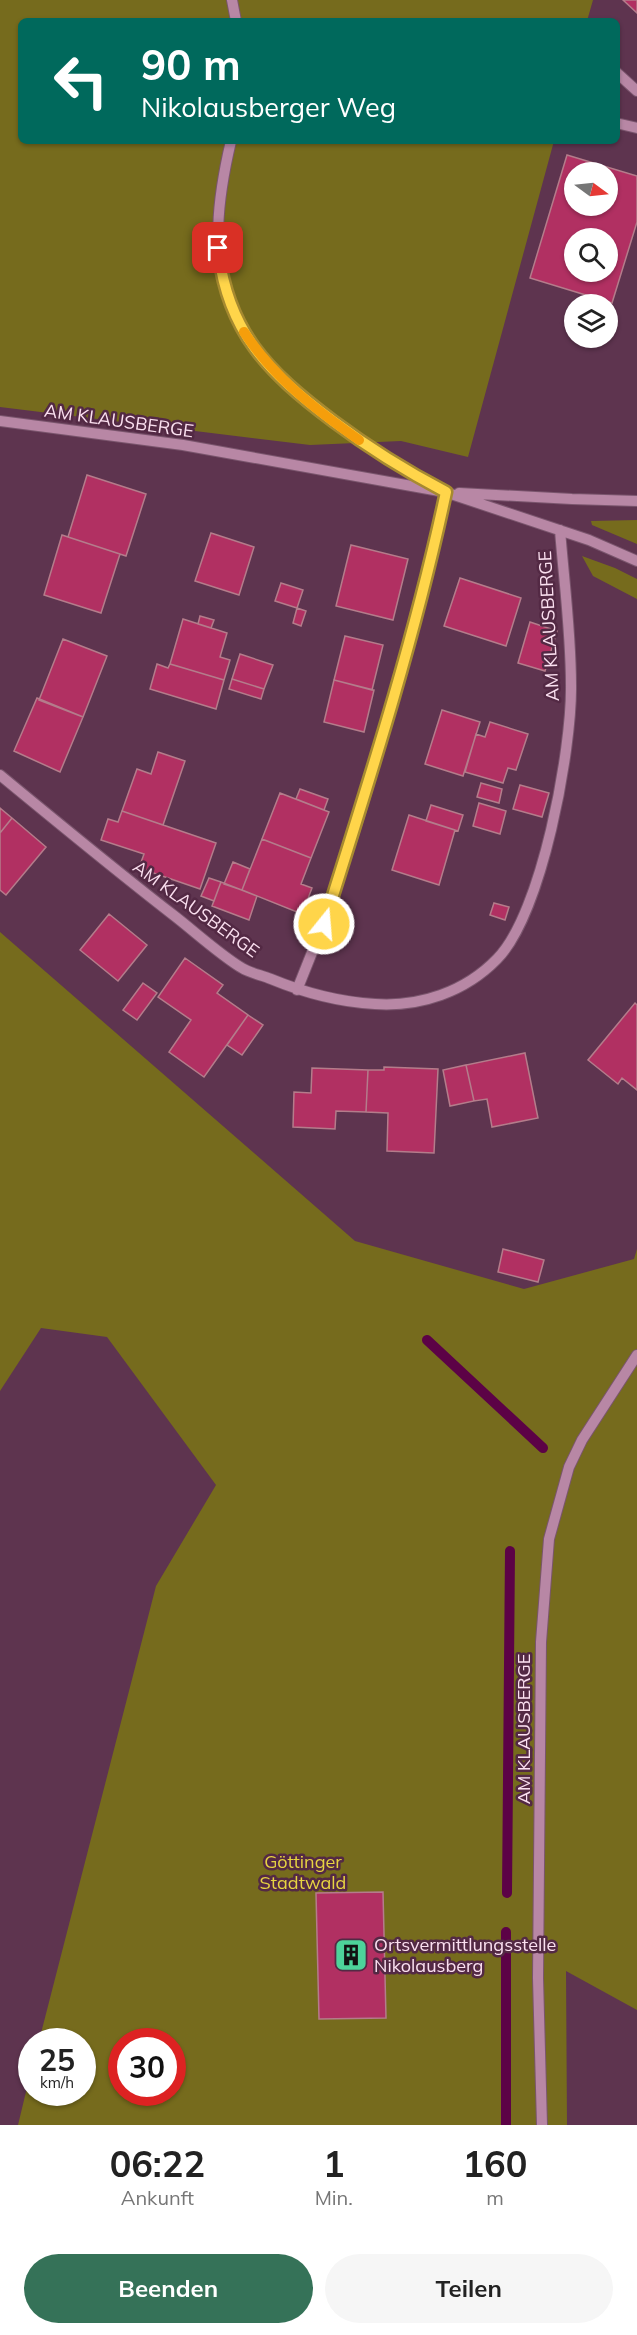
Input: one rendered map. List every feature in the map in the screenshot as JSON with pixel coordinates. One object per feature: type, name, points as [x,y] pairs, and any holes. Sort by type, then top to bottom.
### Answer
[{"type":"street","points":[[232,0],[235,18]]},
{"type":"street","points":[[620,76],[637,91]]},
{"type":"street","points":[[620,124],[637,128]]},
{"type":"street","points":[[230,144],[218,203],[218,248],[221,274],[242,330],[270,368],[289,387],[379,454],[446,492],[637,501]]},
{"type":"street","name":"AM KLAUSBERGE","points":[[0,422],[183,446],[446,492],[561,530],[637,561]]},
{"type":"street","points":[[297,990],[324,924],[382,740],[446,492]]},
{"type":"street","name":"AM KLAUSBERGE","points":[[0,775],[84,846],[242,968],[297,990],[346,1002],[395,1006],[434,999],[466,982],[496,960],[513,939],[528,904],[548,843],[565,762],[572,686],[561,530]]},
{"type":"street","name":"AM KLAUSBERGE","points":[[542,2125],[538,1978],[541,1654],[549,1539],[569,1467],[582,1440],[637,1355]]},
{"type":"green space","points":[[0,0],[593,0],[588,18],[18,18],[18,144],[553,144],[468,457],[401,441],[310,445],[0,407]]},
{"type":"green space","points":[[637,520],[637,544],[592,525],[591,521]]},
{"type":"green space","points":[[582,556],[637,579],[637,599],[593,576]]},
{"type":"green space","name":"Göttinger Stadtwald","points":[[0,932],[355,1241],[524,1289],[634,1259],[637,1249],[637,2010],[566,1971],[567,2125],[18,2125],[23,2106],[96,2106],[96,2028],[42,2028],[156,1586],[216,1485],[107,1337],[41,1328],[0,1391]]},
{"type":"building","points":[[623,0],[637,0],[637,13]]},
{"type":"building","points":[[567,155],[590,162],[565,162]]},
{"type":"building","points":[[564,165],[564,216],[618,216],[618,170],[637,176],[637,222],[615,294],[582,294],[530,278]]},
{"type":"building","points":[[87,475],[146,494],[126,556],[68,537]]},
{"type":"building","points":[[211,533],[254,547],[239,595],[195,581]]},
{"type":"building","points":[[62,535],[120,554],[101,613],[44,595]]},
{"type":"building","points":[[351,545],[408,559],[393,620],[336,606]]},
{"type":"building","points":[[460,578],[521,598],[506,646],[444,626]]},
{"type":"building","points":[[281,583],[303,590],[297,608],[275,601]]},
{"type":"building","points":[[297,608],[306,611],[301,626],[293,623]]},
{"type":"building","points":[[200,616],[214,620],[211,628],[198,624]]},
{"type":"building","points":[[183,619],[227,633],[220,657],[230,660],[224,680],[170,664]]},
{"type":"building","points":[[530,622],[557,631],[545,671],[518,663]]},
{"type":"building","points":[[345,636],[383,645],[372,690],[334,680]]},
{"type":"building","points":[[63,639],[107,656],[83,717],[39,700]]},
{"type":"building","points":[[240,654],[273,665],[264,689],[232,679]]},
{"type":"building","points":[[157,664],[168,668],[170,664],[224,680],[216,709],[150,689]]},
{"type":"building","points":[[232,679],[264,689],[261,699],[229,689]]},
{"type":"building","points":[[334,680],[374,690],[364,732],[324,722]]},
{"type":"building","points":[[37,698],[83,717],[60,772],[14,751]]},
{"type":"building","points":[[442,710],[480,722],[463,776],[425,764]]},
{"type":"building","points":[[490,722],[528,734],[516,770],[508,768],[503,783],[465,772],[476,734],[485,737]]},
{"type":"building","points":[[158,752],[185,761],[163,825],[122,811],[137,769],[151,774]]},
{"type":"building","points":[[481,783],[502,789],[499,803],[477,797]]},
{"type":"building","points":[[520,785],[549,793],[542,817],[513,809]]},
{"type":"building","points":[[300,789],[328,799],[324,810],[296,799]]},
{"type":"building","points":[[280,793],[329,812],[311,858],[262,839]]},
{"type":"building","points":[[479,803],[506,811],[500,834],[473,826]]},
{"type":"building","points":[[431,805],[463,815],[458,831],[426,821]]},
{"type":"building","points":[[0,808],[12,818],[0,833]]},
{"type":"building","points":[[122,811],[216,843],[200,889],[139,868],[144,854],[101,840],[108,819],[118,822]]},
{"type":"building","points":[[409,815],[455,830],[439,885],[392,870]]},
{"type":"building","points":[[12,818],[46,847],[6,895],[0,890],[0,833]]},
{"type":"building","points":[[262,839],[311,858],[301,884],[312,888],[302,914],[242,890]]},
{"type":"building","points":[[233,862],[250,869],[242,890],[224,884]]},
{"type":"building","points":[[209,878],[221,882],[214,901],[201,896]]},
{"type":"building","points":[[221,882],[257,896],[249,920],[212,906]]},
{"type":"building","points":[[494,903],[509,907],[505,920],[490,915]]},
{"type":"building","points":[[109,914],[147,945],[118,981],[80,950]]},
{"type":"building","points":[[185,958],[223,985],[217,993],[248,1015],[204,1077],[169,1052],[191,1020],[158,997]]},
{"type":"building","points":[[143,983],[157,993],[137,1020],[123,1010]]},
{"type":"building","points":[[635,1003],[637,1005],[637,1090],[622,1078],[618,1084],[588,1060]]},
{"type":"building","points":[[248,1015],[263,1025],[242,1055],[227,1045]]},
{"type":"building","points":[[525,1053],[538,1118],[492,1127],[487,1099],[474,1101],[466,1065]]},
{"type":"building","points":[[466,1065],[474,1101],[450,1106],[443,1070]]},
{"type":"building","points":[[384,1067],[438,1069],[434,1153],[387,1151],[388,1113],[366,1112],[368,1070],[384,1070]]},
{"type":"building","points":[[312,1068],[368,1070],[366,1112],[336,1111],[335,1129],[293,1127],[294,1092],[311,1093]]},
{"type":"building","points":[[503,1249],[544,1260],[538,1282],[498,1272]]},
{"type":"building","name":"Ortsvermittlungsstelle Nikolausberg","points":[[383,1892],[386,2018],[319,2019],[316,1893]]},
{"type":"waterway","points":[[427,1340],[543,1448]]},
{"type":"waterway","points":[[507,1893],[510,1551]]},
{"type":"waterway","points":[[506,1932],[506,2125]]},
{"type":"slow traffic","points":[[244,332],[270,368],[289,387],[359,440]]},
{"type":"place","name":"Ortsvermittlungsstelle Nikolausberg","points":[[351,1955]]},
{"type":"route","points":[[218,248],[221,274],[231,308],[242,330],[270,368],[289,387],[356,438],[400,468],[446,492],[382,740],[324,924]]}]
